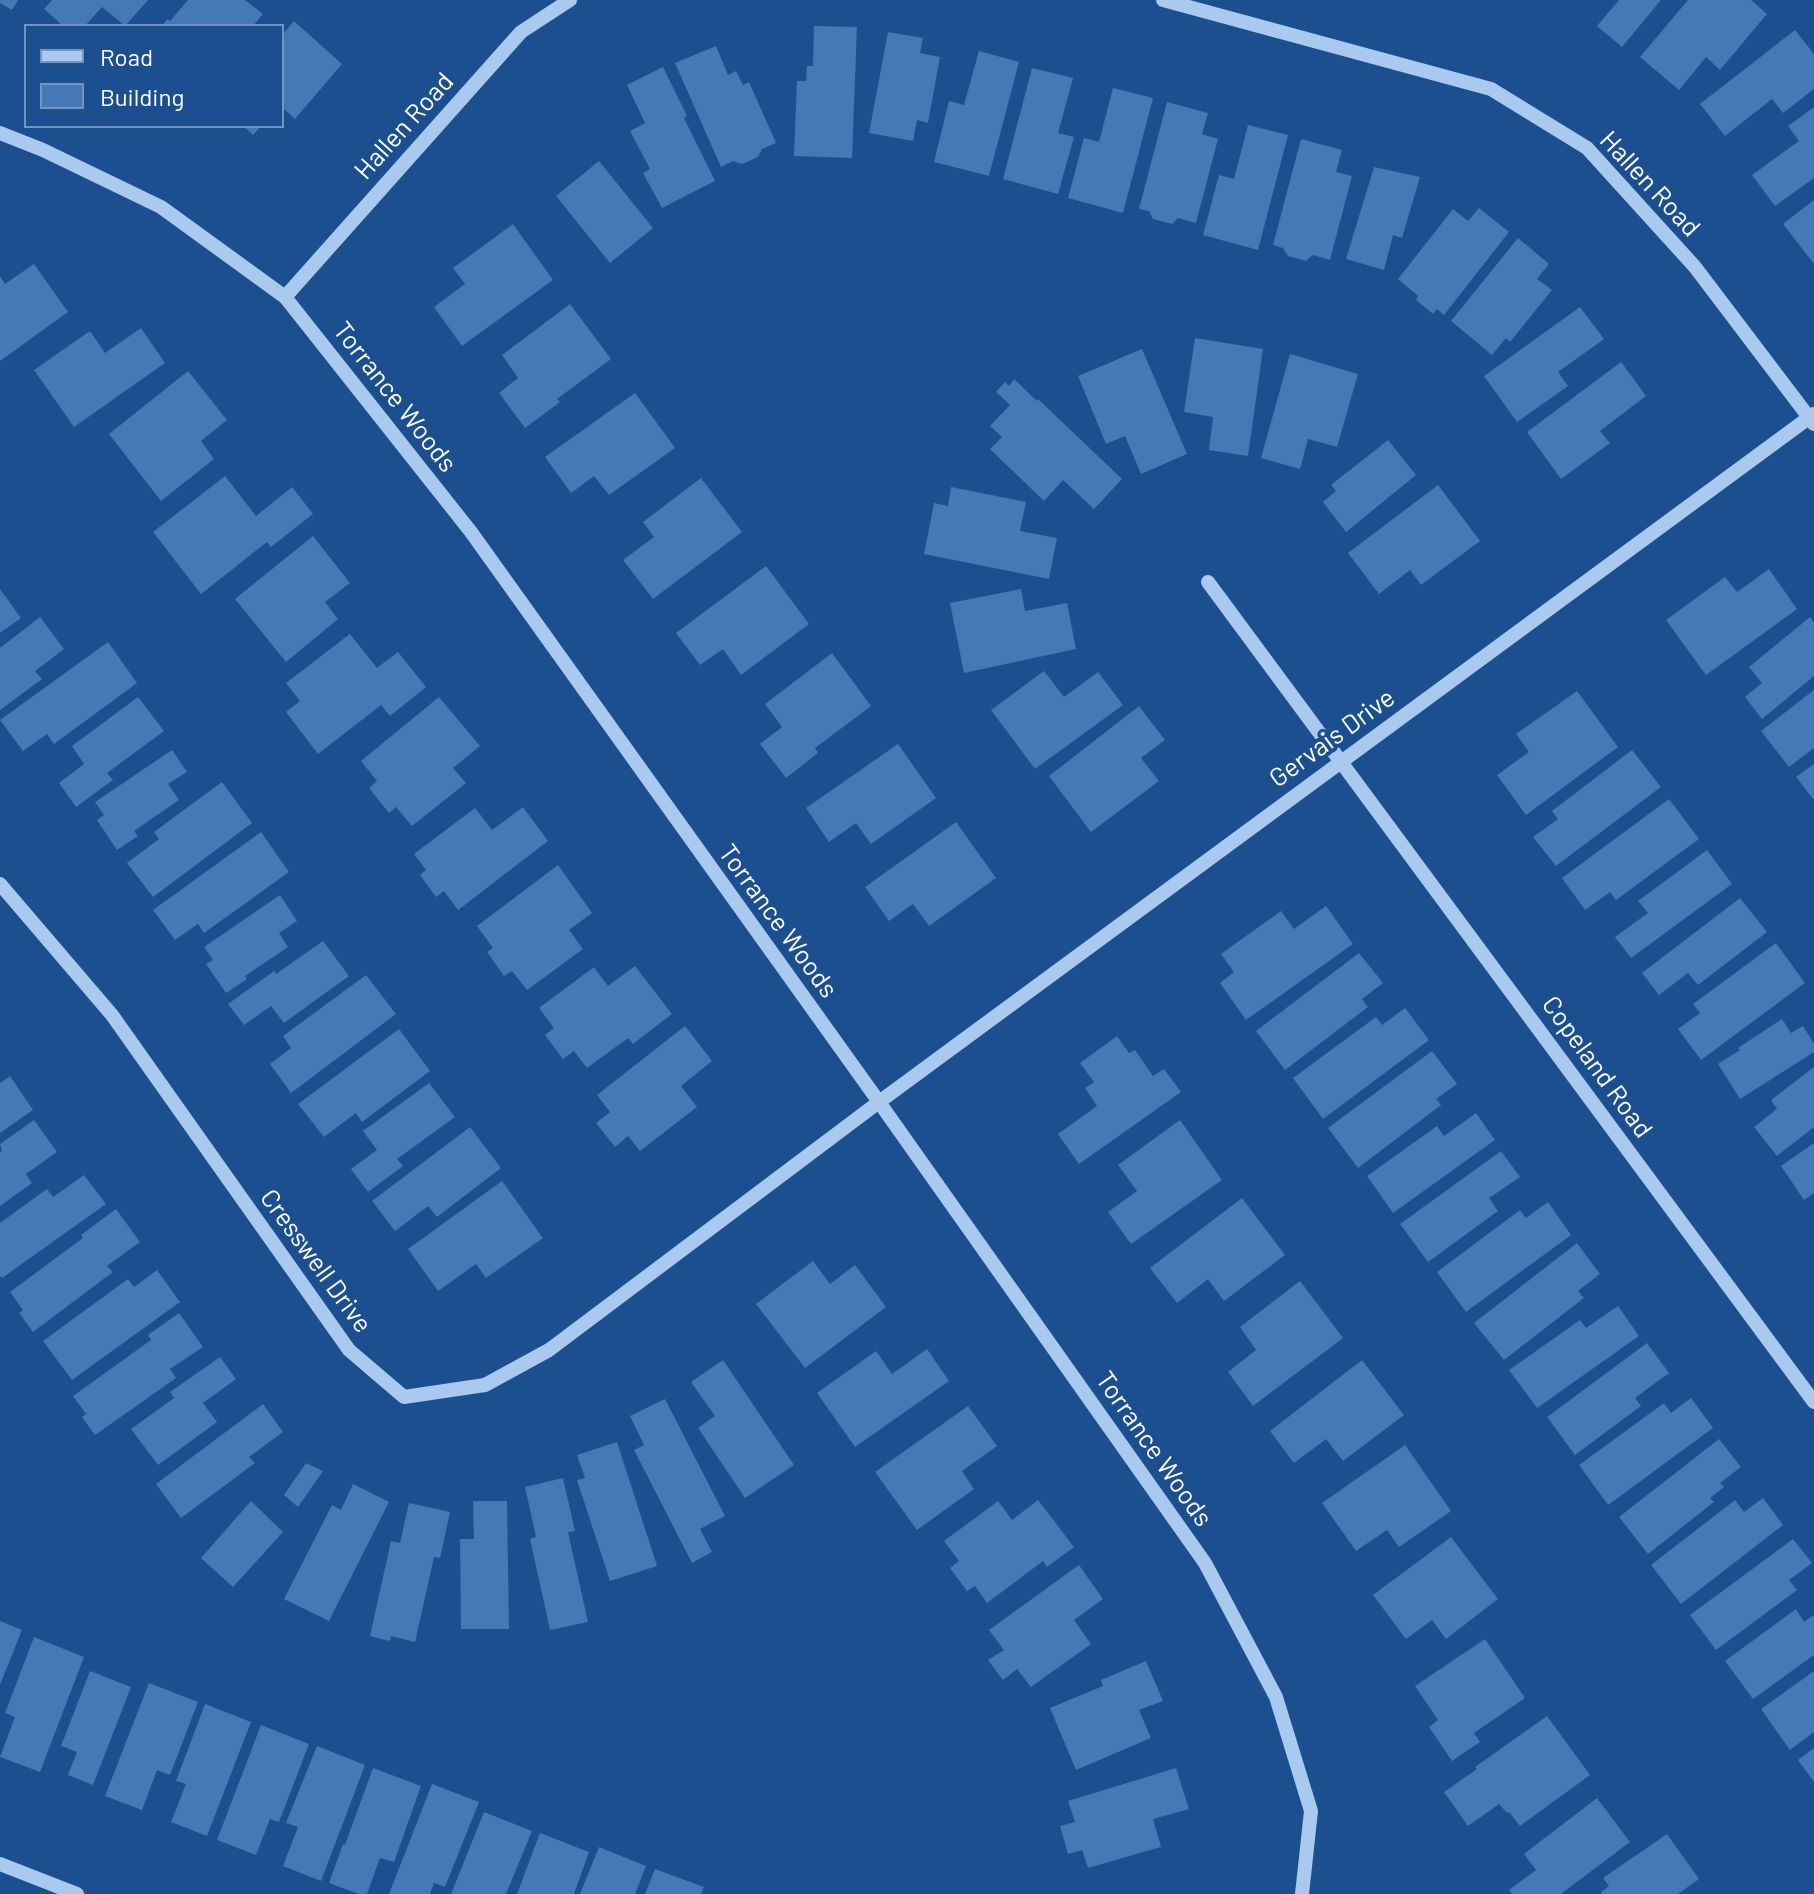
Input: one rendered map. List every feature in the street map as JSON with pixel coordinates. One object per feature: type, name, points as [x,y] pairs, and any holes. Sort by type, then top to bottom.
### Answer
[{"type":"street","name":"Hallen Road","points":[[285,297],[521,32],[570,0]]},
{"type":"street","name":"Hallen Road","points":[[1163,0],[1491,89],[1587,148],[1695,267],[1813,419]]},
{"type":"street","name":"Torrance Woods","points":[[0,133],[43,150],[161,207],[285,297],[471,532],[1205,1563],[1276,1697],[1311,1811],[1302,1894]]},
{"type":"street","name":"Gervais Drive","points":[[879,1102],[1341,761],[1813,419]]},
{"type":"street","name":"Copeland Road","points":[[1208,582],[1814,1402]]},
{"type":"street","name":"Cresswell Drive","points":[[0,884],[112,1015],[349,1350],[404,1397],[485,1385],[549,1350],[879,1102]]},
{"type":"street","points":[[0,1864],[77,1894]]},
{"type":"building","points":[[0,0],[18,0],[12,10]]},
{"type":"building","points":[[52,0],[148,0],[127,24],[102,7],[87,24],[61,24],[44,9]]},
{"type":"building","points":[[188,0],[245,0],[263,14],[255,24],[163,24],[167,19],[170,21]]},
{"type":"building","points":[[1619,0],[1661,0],[1622,47],[1597,26]]},
{"type":"building","points":[[1688,0],[1751,0],[1767,14],[1720,70],[1706,57],[1679,90],[1640,57]]},
{"type":"building","points":[[294,21],[342,64],[295,119],[284,109],[284,33]]},
{"type":"building","points":[[814,26],[857,27],[852,158],[794,156],[797,81],[806,81],[807,66],[813,66]]},
{"type":"building","points":[[1795,30],[1814,54],[1814,89],[1783,113],[1772,99],[1725,136],[1700,104]]},
{"type":"building","points":[[888,32],[923,38],[920,53],[940,57],[928,123],[917,120],[913,141],[869,133]]},
{"type":"building","points":[[716,46],[728,75],[736,71],[743,85],[749,82],[776,143],[762,149],[758,157],[742,164],[733,161],[721,167],[675,63]]},
{"type":"building","points":[[979,51],[1019,62],[989,176],[934,162],[949,101],[964,105]]},
{"type":"building","points":[[663,67],[715,181],[662,208],[643,173],[650,169],[630,131],[645,123],[627,85]]},
{"type":"building","points":[[1032,68],[1073,78],[1058,133],[1074,137],[1058,194],[1003,179]]},
{"type":"building","points":[[1113,88],[1153,98],[1123,213],[1068,198],[1084,138],[1099,142]]},
{"type":"building","points":[[1167,102],[1208,113],[1202,134],[1218,139],[1196,223],[1178,218],[1172,224],[1153,219],[1149,211],[1139,209]]},
{"type":"building","points":[[1814,107],[1814,178],[1775,206],[1752,175],[1799,141],[1788,126]]},
{"type":"building","points":[[1248,125],[1288,135],[1258,250],[1203,235],[1219,175],[1234,179]]},
{"type":"building","points":[[245,128],[259,128],[253,135]]},
{"type":"building","points":[[1301,139],[1342,150],[1336,172],[1352,176],[1330,260],[1313,255],[1306,261],[1288,256],[1283,248],[1273,245]]},
{"type":"building","points":[[599,161],[653,228],[610,263],[556,196]]},
{"type":"building","points":[[1374,167],[1420,177],[1402,238],[1393,235],[1384,270],[1346,259]]},
{"type":"building","points":[[1814,200],[1814,264],[1783,224]]},
{"type":"building","points":[[1479,208],[1509,232],[1444,315],[1437,309],[1433,314],[1398,279],[1453,209],[1468,221]]},
{"type":"building","points":[[513,224],[553,280],[462,346],[434,307],[465,284],[453,268]]},
{"type":"building","points":[[1518,238],[1549,264],[1537,279],[1552,290],[1510,342],[1506,338],[1492,355],[1451,321]]},
{"type":"building","points":[[34,264],[68,312],[0,361],[0,276],[5,284]]},
{"type":"building","points":[[570,304],[611,359],[557,399],[560,402],[525,428],[499,393],[518,378],[502,355]]},
{"type":"building","points":[[1580,307],[1604,339],[1558,372],[1568,386],[1517,422],[1484,376]]},
{"type":"building","points":[[141,328],[165,363],[74,427],[34,370],[90,331],[105,353]]},
{"type":"building","points":[[1195,338],[1263,349],[1248,456],[1209,450],[1213,417],[1184,412]]},
{"type":"building","points":[[1142,349],[1187,454],[1141,474],[1125,436],[1106,444],[1078,376]]},
{"type":"building","points":[[1290,354],[1358,374],[1337,447],[1308,439],[1300,469],[1261,458]]},
{"type":"building","points":[[1621,362],[1646,396],[1600,431],[1610,443],[1561,479],[1527,432]]},
{"type":"building","points":[[188,371],[227,420],[201,441],[214,459],[161,501],[109,434]]},
{"type":"building","points":[[1014,379],[1122,479],[1094,509],[1063,480],[1044,501],[990,449],[1002,437],[990,426],[1010,405],[996,392],[1005,382],[1009,386]]},
{"type":"building","points":[[635,393],[675,448],[609,495],[594,476],[571,493],[545,457]]},
{"type":"building","points":[[1388,440],[1416,475],[1346,532],[1323,502],[1336,491],[1331,485]]},
{"type":"building","points":[[225,476],[256,516],[292,487],[313,514],[271,547],[267,542],[201,594],[153,532]]},
{"type":"building","points":[[701,478],[742,532],[653,599],[623,560],[654,537],[643,522]]},
{"type":"building","points":[[1438,485],[1480,541],[1421,585],[1410,570],[1379,594],[1348,553]]},
{"type":"building","points":[[951,487],[1026,502],[1020,531],[1057,538],[1049,579],[924,554],[934,503],[948,506]]},
{"type":"building","points":[[313,536],[350,583],[325,602],[338,619],[286,662],[235,599]]},
{"type":"building","points":[[766,566],[809,624],[741,675],[723,649],[700,665],[676,633]]},
{"type":"building","points":[[1769,569],[1797,609],[1706,675],[1666,620],[1725,577],[1737,592]]},
{"type":"building","points":[[0,589],[21,618],[0,633]]},
{"type":"building","points":[[1021,589],[1025,611],[1067,603],[1076,649],[964,673],[950,603]]},
{"type":"building","points":[[40,617],[64,649],[35,671],[42,679],[0,710],[0,648]]},
{"type":"building","points":[[1810,617],[1814,623],[1814,676],[1762,719],[1745,697],[1762,683],[1749,667]]},
{"type":"building","points":[[350,634],[377,668],[398,652],[426,687],[390,716],[381,705],[318,754],[286,712],[300,701],[286,683]]},
{"type":"building","points":[[108,642],[137,683],[54,744],[47,734],[23,751],[0,720]]},
{"type":"building","points":[[832,653],[871,706],[815,748],[818,753],[786,778],[760,744],[782,727],[765,704]]},
{"type":"building","points":[[1044,671],[1064,697],[1098,672],[1123,705],[1035,769],[991,710]]},
{"type":"building","points":[[1814,690],[1814,748],[1789,767],[1761,731]]},
{"type":"building","points":[[1577,691],[1618,747],[1526,815],[1497,775],[1529,752],[1516,734]]},
{"type":"building","points":[[138,697],[164,731],[107,773],[113,780],[76,807],[59,783],[84,764],[72,746]]},
{"type":"building","points":[[439,697],[480,746],[453,768],[466,783],[412,826],[396,807],[389,813],[369,788],[377,781],[361,761]]},
{"type":"building","points":[[1139,706],[1165,740],[1141,758],[1159,781],[1091,832],[1049,776]]},
{"type":"building","points":[[898,744],[936,798],[871,844],[856,823],[829,842],[806,808]]},
{"type":"building","points":[[172,750],[187,772],[168,784],[179,800],[134,831],[138,836],[117,850],[97,820],[104,815],[95,802]]},
{"type":"building","points":[[1632,750],[1661,787],[1556,866],[1533,837],[1558,819],[1552,811]]},
{"type":"building","points":[[1814,764],[1814,800],[1796,777]]},
{"type":"building","points":[[222,782],[252,823],[153,897],[127,863],[159,839],[154,832]]},
{"type":"building","points":[[1669,799],[1699,839],[1616,900],[1610,892],[1585,910],[1562,878]]},
{"type":"building","points":[[523,807],[548,841],[458,910],[444,891],[436,897],[420,875],[426,870],[414,854],[475,808],[492,830]]},
{"type":"building","points":[[956,822],[996,878],[929,926],[913,904],[889,921],[865,887]]},
{"type":"building","points":[[261,832],[289,872],[204,933],[198,924],[175,940],[153,910]]},
{"type":"building","points":[[1707,850],[1732,884],[1631,958],[1615,937],[1648,913],[1638,901]]},
{"type":"building","points":[[558,865],[592,913],[569,930],[583,949],[527,990],[512,971],[504,976],[487,952],[493,948],[477,926]]},
{"type":"building","points":[[280,895],[297,921],[279,933],[288,947],[226,993],[206,964],[213,960],[204,947]]},
{"type":"building","points":[[1740,898],[1767,932],[1698,985],[1688,973],[1659,995],[1642,973]]},
{"type":"building","points":[[1326,906],[1353,944],[1246,1020],[1220,983],[1234,972],[1221,954],[1281,911],[1294,929]]},
{"type":"building","points":[[323,941],[349,976],[284,1023],[271,1006],[244,1025],[228,1004]]},
{"type":"building","points":[[1776,943],[1805,983],[1701,1060],[1678,1029],[1700,1013],[1693,1004]]},
{"type":"building","points":[[1359,953],[1383,983],[1362,999],[1368,1007],[1285,1070],[1256,1031]]},
{"type":"building","points":[[635,966],[672,1014],[633,1044],[628,1038],[587,1068],[574,1051],[563,1059],[545,1035],[554,1028],[539,1008],[594,967],[608,986]]},
{"type":"building","points":[[366,975],[396,1014],[291,1093],[270,1064],[291,1048],[283,1036]]},
{"type":"building","points":[[1405,1008],[1429,1040],[1323,1119],[1293,1078],[1376,1017],[1382,1025]]},
{"type":"building","points":[[1782,1019],[1791,1033],[1803,1026],[1814,1044],[1814,1052],[1740,1099],[1718,1064]]},
{"type":"building","points":[[685,1026],[712,1061],[681,1086],[697,1107],[640,1151],[628,1136],[615,1147],[596,1123],[610,1112],[597,1095]]},
{"type":"building","points":[[399,1029],[430,1071],[362,1122],[356,1113],[324,1137],[298,1104]]},
{"type":"building","points":[[1117,1036],[1129,1053],[1135,1050],[1153,1076],[1164,1069],[1181,1092],[1079,1164],[1058,1134],[1097,1106],[1085,1088],[1094,1082],[1080,1063]]},
{"type":"building","points":[[1432,1051],[1457,1084],[1436,1099],[1441,1105],[1358,1168],[1328,1128]]},
{"type":"building","points":[[1814,1067],[1814,1127],[1777,1156],[1754,1127],[1777,1109],[1771,1100]]},
{"type":"building","points":[[10,1076],[33,1110],[0,1133],[0,1083]]},
{"type":"building","points":[[429,1083],[455,1117],[397,1159],[403,1166],[368,1192],[351,1169],[377,1150],[363,1131]]},
{"type":"building","points":[[1476,1113],[1495,1140],[1393,1213],[1367,1176],[1437,1126],[1444,1136]]},
{"type":"building","points":[[34,1120],[57,1152],[26,1174],[32,1183],[0,1206],[0,1144]]},
{"type":"building","points":[[1180,1120],[1222,1180],[1131,1244],[1108,1212],[1137,1191],[1118,1165]]},
{"type":"building","points":[[470,1127],[501,1168],[437,1217],[428,1206],[395,1231],[372,1201]]},
{"type":"building","points":[[1814,1143],[1814,1193],[1804,1200],[1781,1166]]},
{"type":"building","points":[[1501,1151],[1520,1177],[1489,1198],[1498,1211],[1428,1262],[1400,1224]]},
{"type":"building","points":[[84,1175],[106,1204],[2,1278],[0,1223],[47,1189],[53,1197]]},
{"type":"building","points":[[502,1181],[543,1238],[486,1278],[476,1264],[438,1291],[408,1249]]},
{"type":"building","points":[[1242,1198],[1285,1255],[1224,1301],[1208,1279],[1177,1303],[1150,1268]]},
{"type":"building","points":[[1548,1202],[1571,1235],[1466,1312],[1437,1272],[1520,1210],[1526,1218]]},
{"type":"building","points":[[116,1209],[140,1242],[107,1266],[113,1272],[33,1332],[19,1313],[23,1310],[10,1292],[83,1238],[81,1235]]},
{"type":"building","points":[[1577,1243],[1600,1274],[1578,1291],[1584,1298],[1504,1360],[1474,1323]]},
{"type":"building","points":[[813,1261],[830,1284],[855,1265],[886,1307],[805,1368],[756,1304]]},
{"type":"building","points":[[157,1270],[180,1302],[72,1380],[43,1341],[128,1279],[134,1287]]},
{"type":"building","points":[[1300,1281],[1343,1338],[1253,1406],[1228,1372],[1256,1350],[1240,1327]]},
{"type":"building","points":[[1618,1306],[1639,1336],[1537,1408],[1509,1370],[1580,1320],[1586,1328]]},
{"type":"building","points":[[179,1313],[203,1347],[170,1369],[176,1378],[95,1435],[82,1417],[86,1414],[73,1396],[151,1340],[148,1335]]},
{"type":"building","points":[[1647,1343],[1669,1373],[1635,1398],[1641,1406],[1575,1455],[1547,1417]]},
{"type":"building","points":[[927,1349],[949,1381],[855,1447],[817,1393],[876,1351],[892,1374]]},
{"type":"building","points":[[220,1357],[236,1379],[203,1403],[217,1422],[158,1465],[131,1429],[174,1398],[170,1392]]},
{"type":"building","points":[[723,1360],[794,1465],[745,1498],[698,1428],[715,1416],[691,1382]]},
{"type":"building","points":[[1362,1360],[1404,1415],[1343,1461],[1326,1439],[1294,1463],[1270,1431]]},
{"type":"building","points":[[1691,1398],[1713,1428],[1608,1505],[1579,1465],[1664,1403],[1671,1413]]},
{"type":"building","points":[[665,1399],[725,1516],[700,1529],[712,1552],[692,1563],[634,1450],[644,1445],[630,1416]]},
{"type":"building","points":[[263,1404],[283,1432],[249,1457],[255,1463],[181,1518],[156,1484]]},
{"type":"building","points":[[968,1406],[997,1446],[962,1471],[974,1489],[917,1530],[875,1472]]},
{"type":"building","points":[[1719,1439],[1741,1467],[1720,1483],[1724,1487],[1710,1498],[1714,1502],[1648,1554],[1619,1517]]},
{"type":"building","points":[[617,1442],[657,1566],[610,1581],[577,1480],[585,1478],[577,1455]]},
{"type":"building","points":[[1405,1445],[1451,1511],[1399,1547],[1387,1530],[1356,1551],[1322,1503]]},
{"type":"building","points":[[306,1463],[323,1471],[298,1507],[284,1495]]},
{"type":"building","points":[[563,1478],[575,1531],[568,1532],[588,1622],[550,1630],[530,1539],[536,1537],[525,1487]]},
{"type":"building","points":[[353,1484],[389,1502],[329,1621],[284,1599],[332,1505],[341,1510]]},
{"type":"building","points":[[1763,1498],[1783,1525],[1681,1604],[1651,1565],[1735,1500],[1744,1512]]},
{"type":"building","points":[[1038,1500],[1074,1547],[1047,1567],[1043,1561],[987,1603],[975,1586],[967,1591],[950,1568],[959,1561],[944,1541],[998,1501],[1012,1520]]},
{"type":"building","points":[[251,1501],[283,1532],[233,1587],[201,1558]]},
{"type":"building","points":[[473,1501],[507,1501],[509,1629],[461,1629],[460,1539],[474,1539]]},
{"type":"building","points":[[409,1503],[450,1512],[440,1558],[434,1557],[415,1642],[391,1636],[390,1641],[370,1636],[391,1541],[400,1543]]},
{"type":"building","points":[[1451,1537],[1498,1599],[1446,1639],[1432,1620],[1406,1639],[1373,1595]]},
{"type":"building","points":[[1793,1539],[1812,1563],[1789,1580],[1797,1590],[1716,1650],[1690,1615]]},
{"type":"building","points":[[1079,1565],[1103,1599],[1074,1620],[1091,1644],[1031,1687],[1017,1669],[1003,1680],[988,1660],[1004,1650],[989,1630]]},
{"type":"building","points":[[1796,1609],[1804,1622],[1814,1615],[1814,1655],[1753,1699],[1725,1661]]},
{"type":"building","points":[[0,1621],[22,1630],[0,1685]]},
{"type":"building","points":[[34,1637],[84,1657],[40,1772],[0,1757],[15,1717],[5,1713]]},
{"type":"building","points":[[1485,1639],[1525,1698],[1474,1733],[1480,1742],[1452,1761],[1429,1727],[1438,1720],[1415,1686]]},
{"type":"building","points":[[1146,1661],[1163,1701],[1139,1710],[1151,1738],[1076,1770],[1050,1708],[1103,1686],[1101,1680]]},
{"type":"building","points":[[90,1671],[131,1687],[93,1785],[68,1775],[77,1752],[61,1746]]},
{"type":"building","points":[[1814,1671],[1814,1732],[1790,1750],[1761,1709]]},
{"type":"building","points":[[149,1683],[198,1702],[170,1775],[157,1770],[142,1810],[105,1796]]},
{"type":"building","points":[[205,1704],[251,1722],[207,1836],[171,1822],[186,1784],[176,1781]]},
{"type":"building","points":[[1547,1716],[1590,1775],[1520,1826],[1499,1804],[1468,1826],[1444,1792]]},
{"type":"building","points":[[261,1725],[309,1744],[279,1822],[270,1819],[256,1855],[217,1840]]},
{"type":"building","points":[[317,1746],[365,1765],[321,1881],[283,1866],[298,1827],[286,1823]]},
{"type":"building","points":[[1814,1748],[1814,1782],[1798,1760]]},
{"type":"building","points":[[373,1768],[421,1786],[394,1862],[380,1858],[367,1894],[359,1894],[329,1883]]},
{"type":"building","points":[[1176,1768],[1189,1809],[1153,1819],[1161,1847],[1088,1868],[1082,1850],[1068,1854],[1060,1826],[1075,1822],[1068,1801]]},
{"type":"building","points":[[432,1784],[479,1802],[445,1887],[434,1883],[430,1894],[389,1894]]},
{"type":"building","points":[[1597,1798],[1630,1842],[1561,1894],[1512,1894],[1509,1890],[1536,1870],[1524,1854]]},
{"type":"building","points":[[484,1812],[532,1831],[506,1894],[451,1894]]},
{"type":"building","points":[[540,1833],[589,1852],[574,1894],[517,1894]]},
{"type":"building","points":[[1667,1834],[1699,1879],[1678,1894],[1602,1894],[1609,1886],[1603,1878]]},
{"type":"building","points":[[599,1847],[646,1866],[635,1894],[580,1894]]},
{"type":"building","points":[[655,1869],[704,1887],[701,1894],[645,1894]]}]
